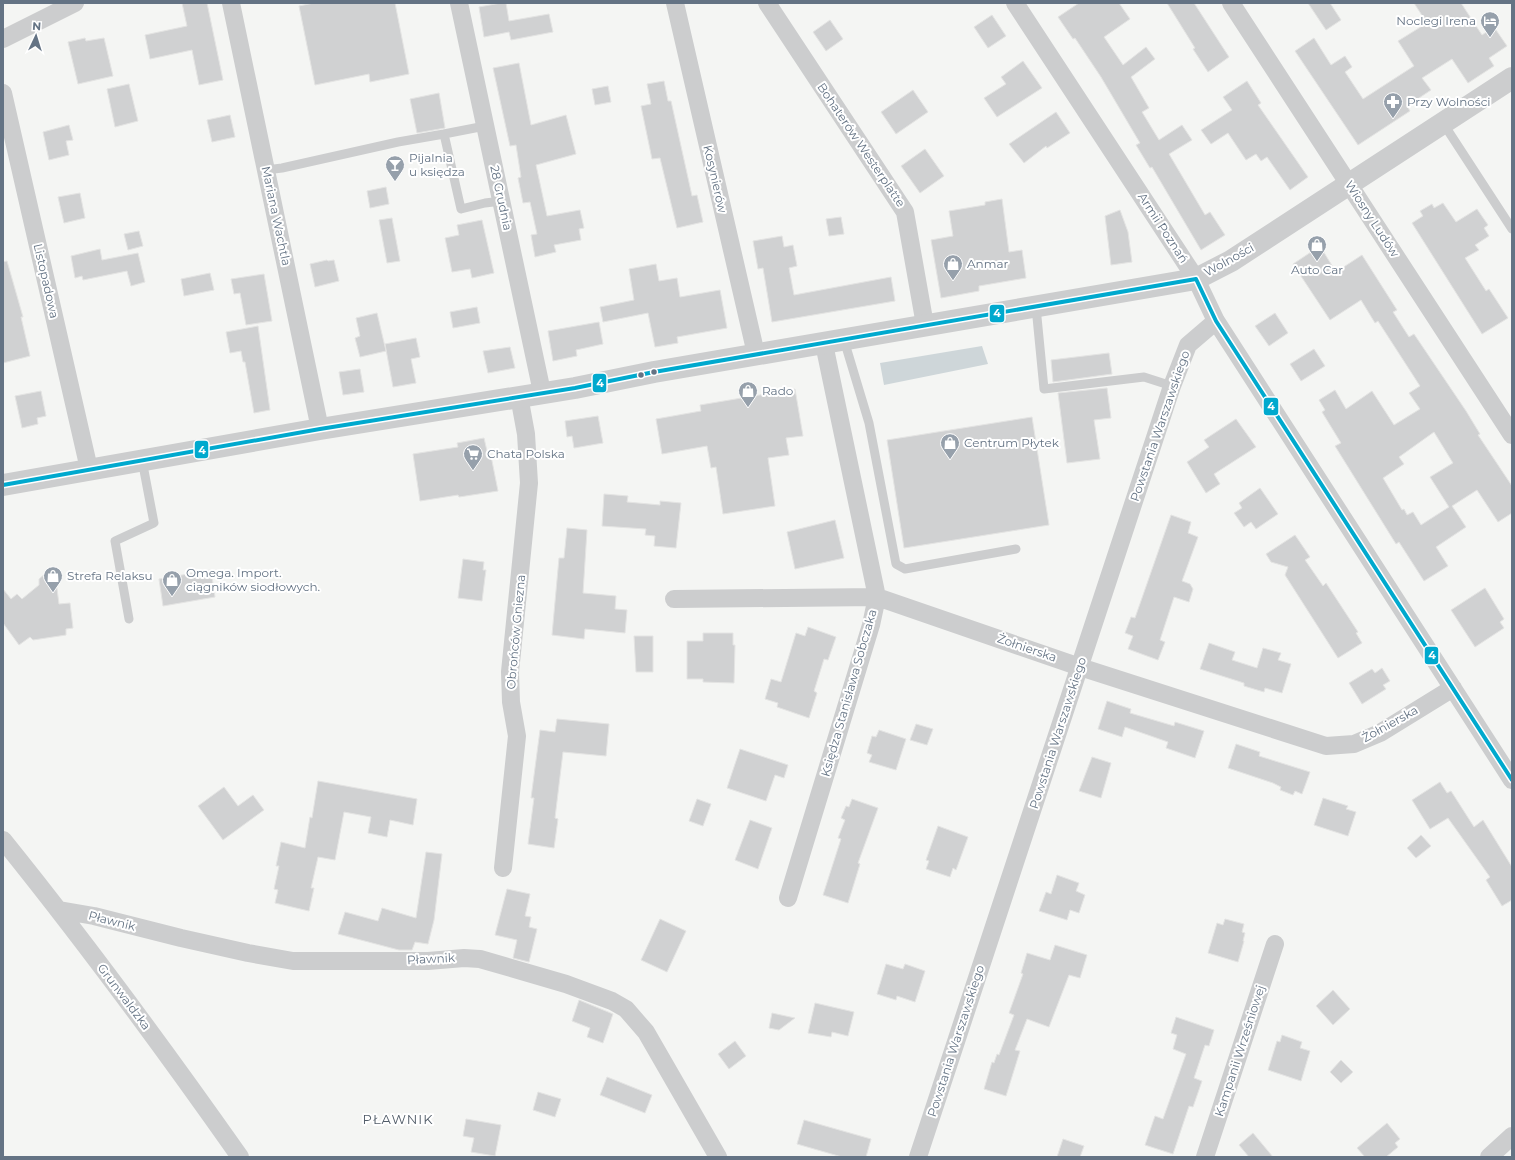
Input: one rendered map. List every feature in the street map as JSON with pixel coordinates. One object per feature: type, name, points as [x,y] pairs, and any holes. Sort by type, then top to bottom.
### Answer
[{"type":"street","points":[[3,39],[75,3]]},
{"type":"street","name":"Mariana Wachtla","points":[[231,3],[320,429]]},
{"type":"street","name":"28 Grudnia","points":[[459,3],[542,392]]},
{"type":"street","name":"Kosynierów","points":[[674,3],[756,354]]},
{"type":"street","name":"Bohaterów Westerplatte","points":[[767,3],[905,212],[925,325]]},
{"type":"street","name":"Wiosny Ludów","points":[[1231,3],[1512,435]]},
{"type":"street","name":"Armii Poznań","points":[[1021,5],[1196,279],[1216,321],[1512,780]]},
{"type":"street","name":"Wolności","points":[[3,485],[320,429],[1196,279],[1231,261],[1350,185],[1512,78]]},
{"type":"street","name":"Listopadowa","points":[[3,93],[89,469]]},
{"type":"street","name":"Powstania Warszawskiego","points":[[918,1157],[1172,386],[1188,345],[1216,321]]},
{"type":"street","name":"Księdza Stanisława Sobczaka","points":[[788,898],[871,625],[877,597],[834,342]]},
{"type":"street","name":"Obrońców Gniezna","points":[[503,868],[517,736],[511,702],[510,672],[529,483],[526,434],[519,396]]},
{"type":"street","name":"Żołnierska","points":[[674,599],[877,597],[1080,667],[1326,746],[1354,744],[1380,733],[1453,688]]},
{"type":"street","name":"Grunwaldzka","points":[[3,840],[58,910],[188,1083],[240,1157]]},
{"type":"street","name":"Pławnik","points":[[58,910],[94,916],[195,942],[293,961],[428,961],[464,958],[480,959],[566,984],[612,1001],[626,1008],[646,1032],[718,1157]]},
{"type":"street","name":"Kampanii Wrześniowej","points":[[1206,1157],[1275,944]]},
{"type":"street","points":[[1489,1157],[1512,1136]]},
{"type":"lane","points":[[1443,123],[1512,229]]},
{"type":"lane","points":[[266,170],[282,168],[398,142],[485,126]]},
{"type":"lane","points":[[444,134],[461,209],[485,203],[502,201]]},
{"type":"lane","points":[[1036,307],[1044,389],[1144,377],[1172,386]]},
{"type":"lane","points":[[834,342],[869,423],[896,564],[905,569],[1016,549]]},
{"type":"lane","points":[[129,618],[115,540],[154,523],[142,460]]},
{"type":"shaded area","points":[[982,346],[988,364],[884,385],[880,363]]},
{"type":"building","points":[[182,3],[207,3],[223,80],[199,85],[192,50],[150,59],[145,35],[187,26]]},
{"type":"building","points":[[314,3],[395,3],[409,74],[370,82],[369,74],[315,85],[299,6]]},
{"type":"building","points":[[506,3],[509,21],[549,14],[553,32],[511,40],[509,32],[484,37],[479,7]]},
{"type":"building","points":[[1079,3],[1119,3],[1130,19],[1104,37],[1123,65],[1146,47],[1155,59],[1131,77],[1149,108],[1142,112],[1159,140],[1182,125],[1192,140],[1169,154],[1205,215],[1210,212],[1225,235],[1201,250],[1152,167],[1150,168],[1136,145],[1140,143],[1101,77],[1075,38],[1073,39],[1058,17]]},
{"type":"building","points":[[1167,3],[1194,3],[1229,57],[1208,72]]},
{"type":"building","points":[[1308,3],[1330,3],[1341,20],[1326,30]]},
{"type":"building","points":[[1414,3],[1461,3],[1482,35],[1494,27],[1507,46],[1489,58],[1494,66],[1468,83],[1452,59],[1422,78],[1431,90],[1407,106],[1410,111],[1358,145],[1295,51],[1314,38],[1331,65],[1345,56],[1352,67],[1345,72],[1363,99],[1414,66],[1398,41],[1427,23]]},
{"type":"building","points":[[992,15],[1006,36],[988,48],[974,27]]},
{"type":"building","points":[[830,20],[843,39],[826,51],[813,32]]},
{"type":"building","points":[[85,38],[86,41],[104,38],[113,76],[78,84],[68,42]]},
{"type":"building","points":[[1023,61],[1042,88],[997,117],[984,98],[1006,84],[1001,77]]},
{"type":"building","points":[[519,63],[531,125],[566,115],[576,154],[536,165],[547,216],[580,210],[584,228],[579,229],[581,240],[554,245],[556,252],[535,257],[531,235],[537,234],[530,202],[523,203],[518,178],[521,177],[516,145],[510,146],[493,68]]},
{"type":"building","points":[[664,81],[668,101],[671,101],[692,196],[697,195],[703,222],[677,228],[660,158],[652,159],[641,106],[651,104],[647,84]]},
{"type":"building","points":[[1247,81],[1261,103],[1258,105],[1308,177],[1290,190],[1267,157],[1261,161],[1256,154],[1246,160],[1228,133],[1211,144],[1201,130],[1232,110],[1223,97]]},
{"type":"building","points":[[129,84],[138,121],[115,127],[107,89]]},
{"type":"building","points":[[608,86],[611,102],[595,105],[592,89]]},
{"type":"building","points":[[913,90],[928,112],[896,134],[881,112]]},
{"type":"building","points":[[439,93],[445,128],[417,133],[410,99]]},
{"type":"building","points":[[1056,112],[1070,133],[1047,148],[1046,146],[1024,163],[1009,144]]},
{"type":"building","points":[[230,115],[235,137],[212,142],[207,120]]},
{"type":"building","points":[[69,125],[73,140],[66,141],[69,155],[49,160],[43,132]]},
{"type":"building","points":[[925,149],[944,176],[920,193],[901,166]]},
{"type":"building","points":[[386,187],[389,204],[370,208],[367,191]]},
{"type":"building","points":[[80,193],[85,218],[64,223],[58,197]]},
{"type":"building","points":[[1002,199],[1009,252],[1022,250],[1026,278],[979,286],[979,291],[941,298],[931,240],[953,236],[949,211],[985,205],[985,202]]},
{"type":"building","points":[[1443,203],[1456,222],[1477,209],[1488,225],[1484,228],[1489,236],[1475,245],[1479,250],[1465,258],[1486,291],[1489,289],[1508,318],[1482,334],[1412,223],[1423,216],[1420,211],[1432,204],[1434,208]]},
{"type":"building","points":[[1120,210],[1128,232],[1132,262],[1111,265],[1105,216]]},
{"type":"building","points":[[841,217],[844,234],[829,236],[826,219]]},
{"type":"building","points":[[392,218],[400,261],[387,263],[379,220]]},
{"type":"building","points":[[482,220],[494,273],[472,278],[470,269],[452,272],[445,238],[459,235],[457,225]]},
{"type":"building","points":[[139,231],[143,246],[128,250],[124,234]]},
{"type":"building","points":[[782,236],[784,247],[793,245],[797,266],[789,268],[794,295],[891,277],[895,301],[772,322],[763,268],[758,269],[753,241]]},
{"type":"building","points":[[1320,246],[1336,272],[1362,255],[1397,310],[1393,312],[1409,337],[1414,334],[1466,411],[1480,434],[1478,435],[1512,486],[1512,513],[1498,522],[1477,490],[1452,506],[1466,527],[1436,547],[1448,566],[1424,581],[1399,542],[1396,544],[1335,446],[1341,443],[1322,412],[1325,410],[1319,400],[1335,390],[1346,409],[1372,391],[1394,425],[1420,409],[1409,393],[1420,386],[1378,321],[1375,323],[1361,300],[1330,320],[1293,264]],"holes":[[[1434,432],[1453,463],[1430,477],[1449,507],[1421,525],[1413,512],[1407,515],[1404,509],[1402,510],[1383,478],[1404,464],[1399,457]]]},
{"type":"building","points":[[100,249],[102,260],[138,253],[145,282],[131,286],[127,271],[83,280],[82,276],[75,278],[71,256]]},
{"type":"building","points":[[334,260],[339,281],[315,287],[310,264]]},
{"type":"building","points":[[7,261],[23,317],[21,317],[30,356],[3,363],[3,262]]},
{"type":"building","points":[[656,264],[659,281],[677,278],[680,297],[720,290],[727,328],[677,337],[678,343],[655,347],[648,313],[603,322],[600,307],[634,300],[629,269]]},
{"type":"building","points":[[210,273],[214,290],[184,296],[181,279]]},
{"type":"building","points":[[264,274],[272,321],[246,325],[240,293],[234,294],[231,279]]},
{"type":"building","points":[[477,307],[480,323],[453,328],[450,312]]},
{"type":"building","points":[[377,313],[386,351],[360,357],[355,338],[360,336],[356,318]]},
{"type":"building","points":[[1275,313],[1288,333],[1269,346],[1255,326]]},
{"type":"building","points":[[599,322],[603,344],[576,350],[577,356],[553,361],[548,331]]},
{"type":"building","points":[[258,326],[270,410],[254,413],[245,362],[243,362],[241,351],[230,353],[226,332]]},
{"type":"building","points":[[416,338],[420,357],[411,359],[416,383],[393,387],[385,344]]},
{"type":"building","points":[[510,347],[515,368],[488,373],[483,351]]},
{"type":"building","points":[[1314,349],[1325,366],[1301,381],[1290,364]]},
{"type":"building","points":[[1109,353],[1112,374],[1053,382],[1051,360]]},
{"type":"building","points":[[360,369],[364,392],[343,395],[339,372]]},
{"type":"building","points":[[1107,388],[1111,418],[1094,420],[1100,459],[1067,463],[1058,393]]},
{"type":"building","points":[[795,389],[803,436],[786,438],[789,455],[768,458],[775,506],[723,514],[716,467],[711,468],[707,446],[662,454],[656,419],[701,411],[700,405]]},
{"type":"building","points":[[41,391],[46,416],[37,418],[38,424],[22,428],[15,396]]},
{"type":"building","points":[[598,416],[603,443],[574,448],[572,436],[567,437],[565,421]]},
{"type":"building","points":[[1032,417],[1049,525],[904,548],[887,440]]},
{"type":"building","points":[[1236,419],[1256,447],[1214,474],[1220,484],[1206,493],[1187,462],[1209,447],[1204,440]]},
{"type":"building","points":[[484,438],[487,451],[490,451],[498,491],[420,501],[413,454],[458,447],[457,443]]},
{"type":"building","points":[[1260,488],[1278,514],[1256,529],[1251,522],[1244,527],[1234,513],[1242,508],[1239,503]]},
{"type":"building","points":[[604,494],[628,496],[627,502],[660,505],[660,501],[681,503],[676,548],[654,546],[655,536],[645,535],[646,529],[602,526]]},
{"type":"building","points":[[1171,515],[1191,522],[1188,533],[1198,537],[1182,581],[1190,584],[1193,589],[1189,602],[1174,597],[1160,640],[1165,642],[1158,660],[1128,649],[1133,636],[1125,633],[1131,617],[1135,618]]},
{"type":"building","points":[[835,520],[844,558],[795,569],[787,532]]},
{"type":"building","points":[[567,528],[587,530],[583,593],[616,596],[615,609],[627,610],[625,633],[585,629],[584,639],[552,635],[559,558],[564,558]]},
{"type":"building","points":[[1295,535],[1310,557],[1305,560],[1323,586],[1326,583],[1358,632],[1356,633],[1362,643],[1338,658],[1285,575],[1288,567],[1271,562],[1266,554]]},
{"type":"building","points":[[463,559],[484,562],[483,570],[486,570],[482,601],[458,598]]},
{"type":"building","points":[[54,566],[59,604],[70,603],[73,628],[66,629],[66,635],[33,640],[30,637],[19,645],[3,623],[3,589],[11,599],[17,594],[22,599],[39,585],[39,579]]},
{"type":"building","points":[[211,570],[215,597],[163,606],[159,579]]},
{"type":"building","points":[[1485,588],[1504,619],[1500,622],[1504,628],[1475,647],[1451,610]]},
{"type":"building","points":[[808,627],[836,637],[828,660],[824,659],[814,691],[817,693],[809,718],[777,707],[778,703],[765,699],[771,679],[781,682],[796,633],[805,636]]},
{"type":"building","points":[[703,633],[733,633],[733,645],[735,645],[734,683],[703,682],[703,679],[687,679],[687,641],[703,641]]},
{"type":"building","points":[[634,636],[653,636],[653,672],[636,672]]},
{"type":"building","points":[[1209,643],[1235,652],[1232,660],[1257,668],[1263,648],[1281,653],[1278,660],[1291,664],[1282,693],[1265,688],[1264,692],[1244,686],[1244,683],[1200,669]]},
{"type":"building","points":[[1382,668],[1390,681],[1383,685],[1386,689],[1362,704],[1349,683],[1372,669],[1375,673]]},
{"type":"building","points":[[1107,701],[1131,709],[1130,713],[1174,726],[1175,722],[1204,731],[1195,758],[1166,748],[1168,742],[1125,727],[1122,737],[1098,729]]},
{"type":"building","points":[[557,719],[609,724],[606,756],[563,752],[555,818],[558,819],[554,848],[528,844],[534,798],[531,798],[540,730],[555,732]]},
{"type":"building","points":[[916,724],[933,729],[927,745],[910,740]]},
{"type":"building","points":[[879,730],[906,739],[896,770],[869,762],[872,755],[867,753],[872,736],[876,737]]},
{"type":"building","points":[[1236,744],[1260,752],[1259,756],[1310,772],[1302,794],[1295,791],[1293,795],[1280,790],[1281,787],[1273,783],[1228,768]]},
{"type":"building","points":[[740,749],[788,765],[784,778],[775,775],[766,801],[727,788]]},
{"type":"building","points":[[1092,757],[1111,763],[1101,798],[1079,791]]},
{"type":"building","points":[[318,781],[417,799],[413,825],[390,820],[387,837],[368,833],[371,817],[344,812],[335,860],[318,857],[311,888],[314,888],[309,911],[275,903],[278,890],[274,889],[279,866],[276,866],[281,842],[305,848]]},
{"type":"building","points":[[1440,782],[1447,793],[1451,791],[1474,827],[1483,820],[1512,867],[1512,900],[1502,906],[1486,880],[1490,877],[1448,818],[1430,829],[1412,800]]},
{"type":"building","points":[[224,787],[238,806],[253,795],[264,810],[223,840],[198,806]]},
{"type":"building","points":[[1323,798],[1348,806],[1346,809],[1356,812],[1348,836],[1314,825]]},
{"type":"building","points":[[697,799],[711,804],[703,826],[689,821]]},
{"type":"building","points":[[852,799],[878,808],[858,863],[860,864],[848,903],[823,895],[841,839],[838,838],[845,820],[841,818],[846,806],[849,807]]},
{"type":"building","points":[[750,820],[772,828],[758,869],[735,860]]},
{"type":"building","points":[[938,826],[968,837],[956,870],[953,868],[950,877],[926,869],[929,861],[926,860]]},
{"type":"building","points":[[1421,835],[1431,846],[1416,858],[1407,848]]},
{"type":"building","points":[[426,852],[442,854],[434,920],[428,944],[415,942],[412,950],[399,950],[338,934],[345,912],[378,921],[382,908],[416,918]]},
{"type":"building","points":[[1057,875],[1079,883],[1076,891],[1085,895],[1079,913],[1070,910],[1067,920],[1039,911],[1046,892],[1051,894]]},
{"type":"building","points":[[507,889],[530,894],[525,916],[531,917],[529,927],[537,929],[529,962],[513,958],[517,940],[495,935]]},
{"type":"building","points":[[660,919],[686,931],[667,972],[641,960]]},
{"type":"building","points":[[1225,919],[1244,924],[1242,932],[1245,933],[1244,941],[1238,962],[1208,953],[1217,923],[1223,925]]},
{"type":"building","points":[[1055,945],[1087,955],[1080,978],[1069,975],[1049,1027],[1027,1019],[1015,1050],[1020,1051],[1006,1096],[984,1089],[992,1062],[994,1063],[997,1054],[999,1055],[1014,1015],[1009,1013],[1023,974],[1021,973],[1027,953],[1050,960]]},
{"type":"building","points":[[886,964],[903,969],[905,964],[925,971],[915,1002],[897,996],[896,1000],[877,994]]},
{"type":"building","points":[[1333,990],[1350,1009],[1333,1025],[1316,1006]]},
{"type":"building","points":[[579,1000],[613,1014],[603,1043],[587,1037],[590,1028],[572,1021]]},
{"type":"building","points":[[815,1003],[854,1012],[848,1036],[832,1032],[831,1037],[808,1033]]},
{"type":"building","points":[[772,1013],[795,1018],[779,1030],[769,1028]]},
{"type":"building","points":[[1176,1017],[1214,1030],[1209,1046],[1205,1045],[1194,1078],[1202,1081],[1193,1107],[1189,1106],[1173,1154],[1145,1145],[1155,1116],[1163,1119],[1186,1054],[1173,1049],[1177,1035],[1171,1033]]},
{"type":"building","points":[[1282,1035],[1302,1042],[1300,1048],[1310,1051],[1301,1081],[1268,1070],[1277,1041],[1280,1042]]},
{"type":"building","points":[[735,1041],[746,1056],[729,1069],[718,1054]]},
{"type":"building","points":[[1341,1060],[1353,1072],[1341,1083],[1330,1072]]},
{"type":"building","points":[[607,1077],[652,1095],[645,1113],[600,1095]]},
{"type":"building","points":[[538,1092],[561,1099],[555,1117],[533,1110]]},
{"type":"building","points":[[466,1119],[501,1125],[495,1156],[471,1152],[474,1138],[463,1136]]},
{"type":"building","points":[[804,1120],[871,1139],[866,1157],[842,1157],[797,1144]]},
{"type":"building","points":[[1387,1123],[1400,1139],[1395,1143],[1398,1147],[1386,1157],[1365,1157],[1357,1148]]},
{"type":"building","points":[[1253,1133],[1273,1157],[1249,1157],[1239,1145]]},
{"type":"building","points":[[1063,1139],[1084,1146],[1080,1157],[1057,1157]]},
{"type":"transit line","name":"4","points":[[1196,279],[1216,321],[1512,780]]},
{"type":"transit line","name":"4","points":[[3,485],[320,429],[575,388],[654,372],[1196,279]]},
{"type":"place","name":"Noclegi Irena","points":[[1490,38]]},
{"type":"place","name":"Przy Wolności","points":[[1393,119]]},
{"type":"place","name":"Pijalnia u księdza","points":[[395,182]]},
{"type":"place","name":"Auto Car","points":[[1317,262]]},
{"type":"place","name":"Anmar","points":[[953,281]]},
{"type":"place","name":"Rado","points":[[748,408]]},
{"type":"place","name":"Centrum Płytek","points":[[950,460]]},
{"type":"place","name":"Chata Polska","points":[[473,471]]},
{"type":"place","name":"Strefa Relaksu","points":[[53,593]]},
{"type":"place","name":"Omega. Import. ciągników siodłowych.","points":[[172,597]]},
{"type":"district","name":"PŁAWNIK","points":[[398,1119]]}]
